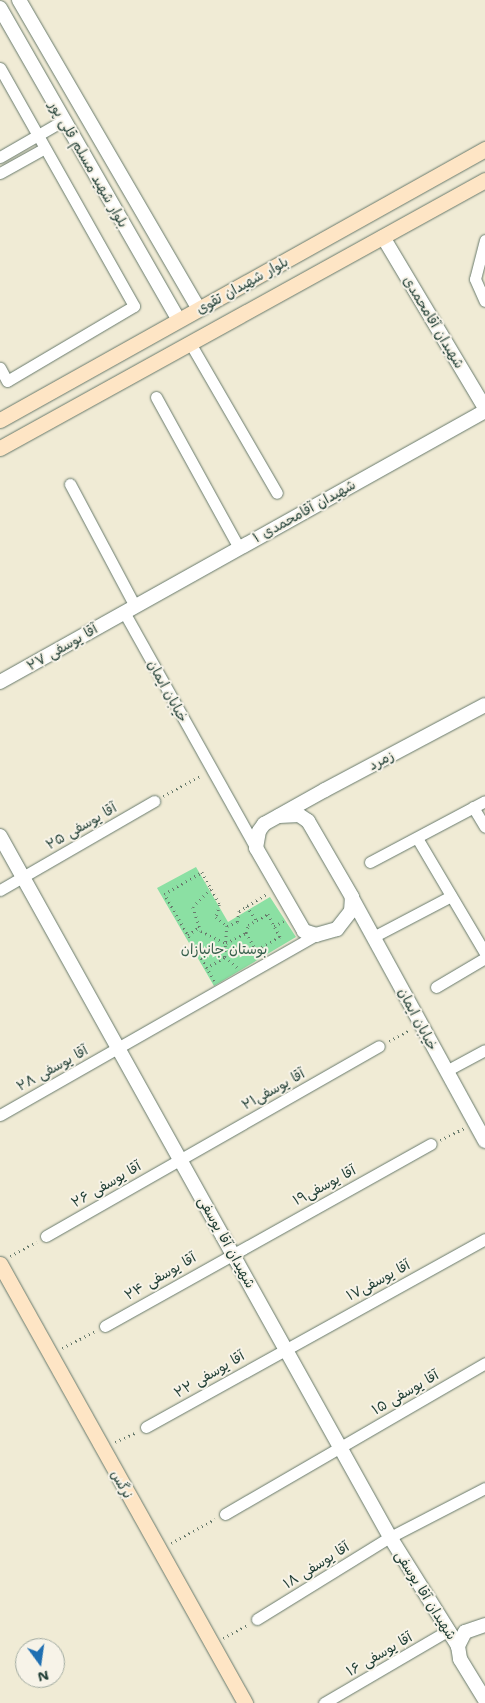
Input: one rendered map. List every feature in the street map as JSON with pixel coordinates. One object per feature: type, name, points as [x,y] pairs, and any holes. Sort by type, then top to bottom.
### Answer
[{"type":"main road","name":"بلوار شهیدان تقوی","points":[[0,420],[485,149]]},
{"type":"main road","name":"بلوار شهیدان تقوی","points":[[0,448],[485,180]]},
{"type":"main road","points":[[370,214],[383,237]]},
{"type":"main road","name":"نرگس","points":[[4,1261],[49,1354],[244,1703]]},
{"type":"street","name":"بلوار شهید مسلم قلی پور","points":[[19,0],[199,309]]},
{"type":"street","name":"بلوار شهید مسلم قلی پور","points":[[0,8],[179,320]]},
{"type":"street","points":[[0,68],[134,306],[8,381],[0,368]]},
{"type":"street","points":[[0,157],[64,120]]},
{"type":"street","points":[[0,172],[45,148]]},
{"type":"street","name":"شهیدان آقامحمدی","points":[[383,237],[485,410]]},
{"type":"street","points":[[485,240],[475,279],[485,301]]},
{"type":"street","points":[[190,343],[277,493]]},
{"type":"street","points":[[156,397],[239,548]]},
{"type":"street","name":"شهیدان آقامحمدی ۱","points":[[129,609],[485,410]]},
{"type":"street","name":"خیابان ایمان","points":[[70,484],[129,609],[212,770],[256,848]]},
{"type":"street","name":"آقا یوسفی ۲۷","points":[[0,682],[129,609]]},
{"type":"street","name":"زمرد","points":[[264,824],[485,705]]},
{"type":"street","points":[[278,816],[299,815],[308,821],[310,807],[324,790]]},
{"type":"street","points":[[370,862],[485,800]]},
{"type":"street","name":"آقا یوسفی ۲۵","points":[[0,890],[154,801]]},
{"type":"street","points":[[473,807],[485,827]]},
{"type":"street","name":"خیابان ایمان","points":[[308,821],[352,897],[485,1140]]},
{"type":"street","points":[[244,827],[252,830],[264,824]]},
{"type":"street","points":[[264,824],[256,848],[304,931],[316,935],[337,929],[346,921],[352,897]]},
{"type":"street","name":"شهیدان آقا یوسفی","points":[[0,836],[231,1251],[286,1346],[390,1537],[449,1630],[458,1646],[460,1659],[485,1700]]},
{"type":"street","points":[[416,838],[485,953]]},
{"type":"street","points":[[373,937],[451,896]]},
{"type":"street","name":"آقا یوسفی ۲۸","points":[[0,1115],[316,935]]},
{"type":"street","points":[[436,987],[485,958]]},
{"type":"street","name":"آقا یوسفی۲۱","points":[[180,1158],[379,1046]]},
{"type":"street","points":[[446,1071],[485,1050]]},
{"type":"street","name":"آقا یوسفی۱۹","points":[[231,1251],[431,1144]]},
{"type":"street","name":"آقا یوسفی ۲۶","points":[[46,1236],[180,1158]]},
{"type":"street","name":"آقا یوسفی۱۷","points":[[286,1346],[485,1239]]},
{"type":"street","name":"آقا یوسفی ۲۴","points":[[105,1326],[231,1251]]},
{"type":"street","name":"آقا یوسفی ۲۲","points":[[146,1427],[286,1346]]},
{"type":"street","name":"آقا یوسفی ۱۵","points":[[225,1514],[485,1363]]},
{"type":"street","name":"آقا یوسفی ۱۸","points":[[257,1619],[390,1537],[485,1488]]},
{"type":"street","points":[[458,1646],[465,1632],[484,1624]]},
{"type":"street","name":"آقا یوسفی ۱۶","points":[[324,1703],[449,1630]]},
{"type":"path","points":[[154,801],[212,770]]},
{"type":"path","points":[[219,991],[164,894],[202,872],[220,904],[216,917],[227,926]]},
{"type":"path","points":[[227,926],[237,922],[239,911],[278,887]]},
{"type":"path","points":[[211,889],[193,907],[199,927],[209,937],[226,943],[246,934]]},
{"type":"path","points":[[247,906],[256,920]]},
{"type":"path","points":[[268,914],[280,937],[256,952],[246,934],[248,925],[268,914]]},
{"type":"path","points":[[227,926],[225,957],[242,977]]},
{"type":"path","points":[[187,935],[199,927]]},
{"type":"path","points":[[206,968],[225,957]]},
{"type":"path","points":[[379,1046],[420,1024]]},
{"type":"path","points":[[431,1144],[475,1123]]},
{"type":"path","points":[[4,1261],[46,1236]]},
{"type":"path","points":[[49,1354],[105,1326]]},
{"type":"path","points":[[102,1449],[146,1427]]},
{"type":"path","points":[[159,1549],[225,1514]]},
{"type":"path","points":[[211,1644],[257,1619]]},
{"type":"green space","name":"بوستان جانبازان","points":[[196,867],[228,922],[270,897],[296,937],[214,986],[157,888]]}]
